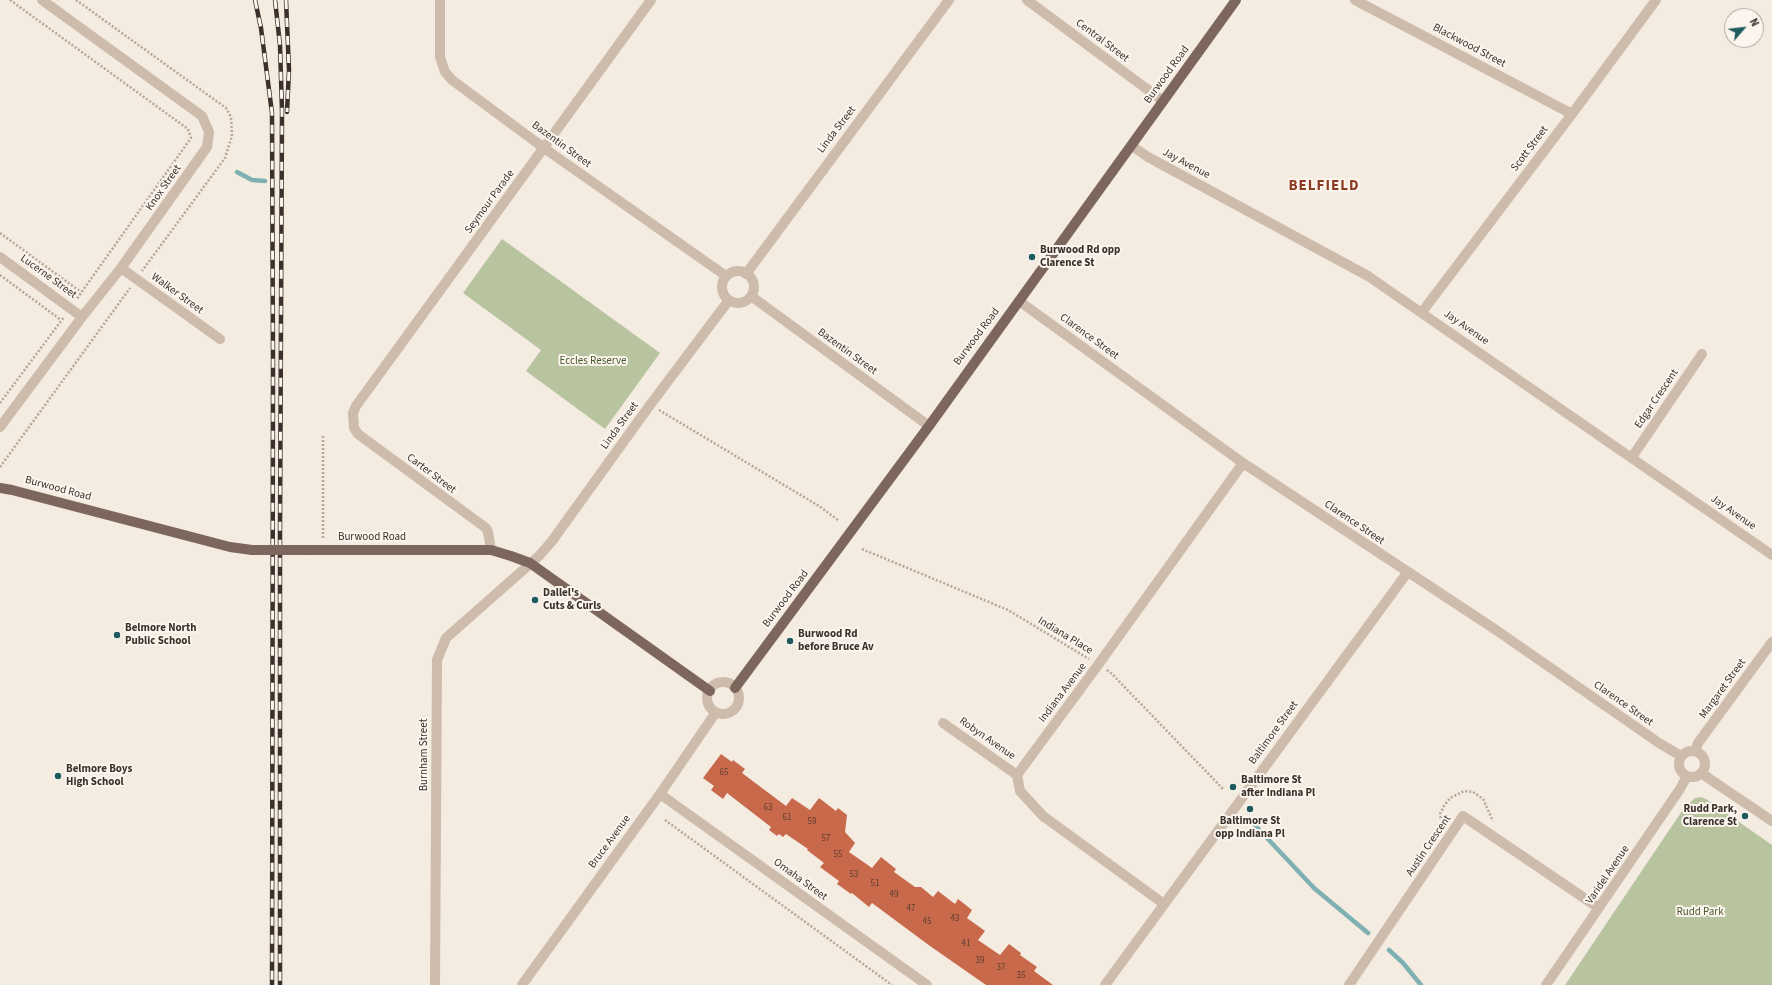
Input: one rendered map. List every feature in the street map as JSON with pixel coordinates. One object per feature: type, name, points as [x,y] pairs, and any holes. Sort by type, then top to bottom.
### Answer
[{"type":"main road","name":"Burwood Road","points":[[735,688],[1019,302],[1236,0]]},
{"type":"main road","name":"Burwood Road","points":[[0,488],[209,542],[252,550],[491,550],[530,564],[710,691]]},
{"type":"street","name":"Knox Street","points":[[0,427],[82,317],[121,268],[207,147],[209,132],[202,116],[42,0]]},
{"type":"street","name":"Bazentin Street","points":[[440,0],[440,57],[445,72],[452,80],[544,148],[726,276]]},
{"type":"street","name":"Seymour Parade","points":[[352,420],[356,406],[650,0]]},
{"type":"street","name":"Linda Street","points":[[746,274],[949,0]]},
{"type":"street","name":"Central Street","points":[[1027,0],[1163,101]]},
{"type":"street","name":"Blackwood Street","points":[[1355,0],[1572,114]]},
{"type":"street","name":"Scott Street","points":[[1422,312],[1656,0]]},
{"type":"street","name":"Jay Avenue","points":[[1132,146],[1148,157],[1368,276],[1772,555]]},
{"type":"street","name":"Lucerne Street","points":[[0,257],[82,317]]},
{"type":"street","name":"Walker Street","points":[[121,268],[220,339]]},
{"type":"street","points":[[735,271],[746,274],[752,281],[753,292],[751,296],[747,300],[738,303],[729,300],[725,296],[722,288],[726,276],[735,271]]},
{"type":"street","name":"Bazentin Street","points":[[751,296],[928,426]]},
{"type":"street","name":"Linda Street","points":[[530,564],[552,541],[650,404],[729,300]]},
{"type":"street","name":"Clarence Street","points":[[1019,302],[1243,463],[1407,573],[1496,630],[1659,743],[1681,756]]},
{"type":"street","name":"Edgar Crescent","points":[[1632,457],[1702,354]]},
{"type":"street","name":"Carter Street","points":[[352,420],[354,428],[366,440],[486,528],[491,550]]},
{"type":"street","name":"Indiana Avenue","points":[[1017,775],[1243,463]]},
{"type":"street","name":"Burnham Street","points":[[436,985],[437,660],[446,638],[530,564]]},
{"type":"street","name":"Baltimore Street","points":[[1105,985],[1407,573]]},
{"type":"street","name":"Margaret Street","points":[[1696,751],[1698,744],[1772,642]]},
{"type":"street","points":[[726,682],[735,688],[739,697],[736,707],[729,713],[724,714],[716,712],[710,708],[708,703],[708,694],[710,691],[716,684],[726,682]]},
{"type":"street","name":"Bruce Avenue","points":[[525,984],[660,794],[716,712]]},
{"type":"street","name":"Robyn Avenue","points":[[943,723],[1017,775]]},
{"type":"street","points":[[1688,751],[1696,751],[1704,760],[1704,769],[1701,773],[1694,777],[1686,776],[1679,768],[1681,756],[1688,751]]},
{"type":"street","points":[[1701,773],[1772,821]]},
{"type":"street","points":[[1017,775],[1020,791],[1043,816],[1164,904]]},
{"type":"street","name":"Varidel Avenue","points":[[1546,985],[1680,789],[1686,776]]},
{"type":"street","name":"Omaha Street","points":[[660,794],[927,985]]},
{"type":"street","name":"Austin Crescent","points":[[1349,985],[1463,816],[1599,908]]},
{"type":"path","points":[[0,403],[82,292],[191,138],[188,129],[10,0]]},
{"type":"path","points":[[0,467],[225,158],[232,136],[231,117],[226,108],[76,0]]},
{"type":"path","name":"Lucerne Street","points":[[0,233],[82,292]]},
{"type":"path","points":[[0,275],[61,320]]},
{"type":"path","points":[[650,404],[819,506],[838,520]]},
{"type":"path","points":[[322,539],[323,435]]},
{"type":"path","name":"Indiana Place","points":[[862,548],[1008,610],[1112,674],[1224,790]]},
{"type":"path","points":[[1440,832],[1442,827],[1440,814],[1444,806],[1450,798],[1464,791],[1473,792],[1483,799],[1495,823]]},
{"type":"path","points":[[665,820],[892,985]]},
{"type":"green space","name":"Eccles Reserve","points":[[502,239],[660,353],[605,429],[526,371],[541,350],[463,293]]},
{"type":"green space","name":"Rudd Park","points":[[1701,797],[1772,845],[1772,985],[1565,985],[1684,808],[1695,798]]},
{"type":"building","points":[[721,754],[732,762],[733,760],[745,769],[742,773],[786,806],[792,798],[810,810],[819,798],[836,811],[838,808],[847,815],[845,832],[855,843],[849,852],[872,868],[881,857],[896,869],[894,872],[915,887],[921,887],[933,897],[938,891],[955,904],[958,899],[972,910],[967,918],[985,931],[978,940],[1000,955],[1009,944],[1021,953],[1020,955],[1037,967],[1034,971],[1053,985],[986,985],[872,903],[869,907],[852,893],[851,894],[837,884],[839,881],[820,867],[824,863],[807,850],[808,849],[786,834],[783,837],[779,834],[777,836],[769,830],[771,827],[727,793],[723,799],[711,790],[714,786],[703,778]]},
{"type":"waterway","points":[[237,172],[252,180],[265,181]]},
{"type":"waterway","points":[[1251,821],[1314,888],[1368,933]]},
{"type":"waterway","points":[[1389,950],[1403,963],[1421,985]]},
{"type":"railway","points":[[255,0],[261,28],[272,113],[272,985]]},
{"type":"railway","points":[[275,0],[280,45],[282,111],[280,985]]},
{"type":"railway","points":[[286,0],[289,70],[287,112]]},
{"type":"place","name":"Burwood Rd opp Clarence St","points":[[1032,257]]},
{"type":"place","name":"Dallel's Cuts & Curls","points":[[535,600]]},
{"type":"place","name":"Belmore North Public School","points":[[117,635]]},
{"type":"place","name":"Burwood Rd before Bruce Av","points":[[790,641]]},
{"type":"place","name":"Belmore Boys High School","points":[[58,776]]},
{"type":"place","name":"Baltimore St after Indiana Pl","points":[[1233,787]]},
{"type":"place","name":"Baltimore St opp Indiana Pl","points":[[1250,809]]},
{"type":"place","name":"Rudd Park, Clarence St","points":[[1745,816]]},
{"type":"district","name":"BELFIELD","points":[[1324,187]]}]
